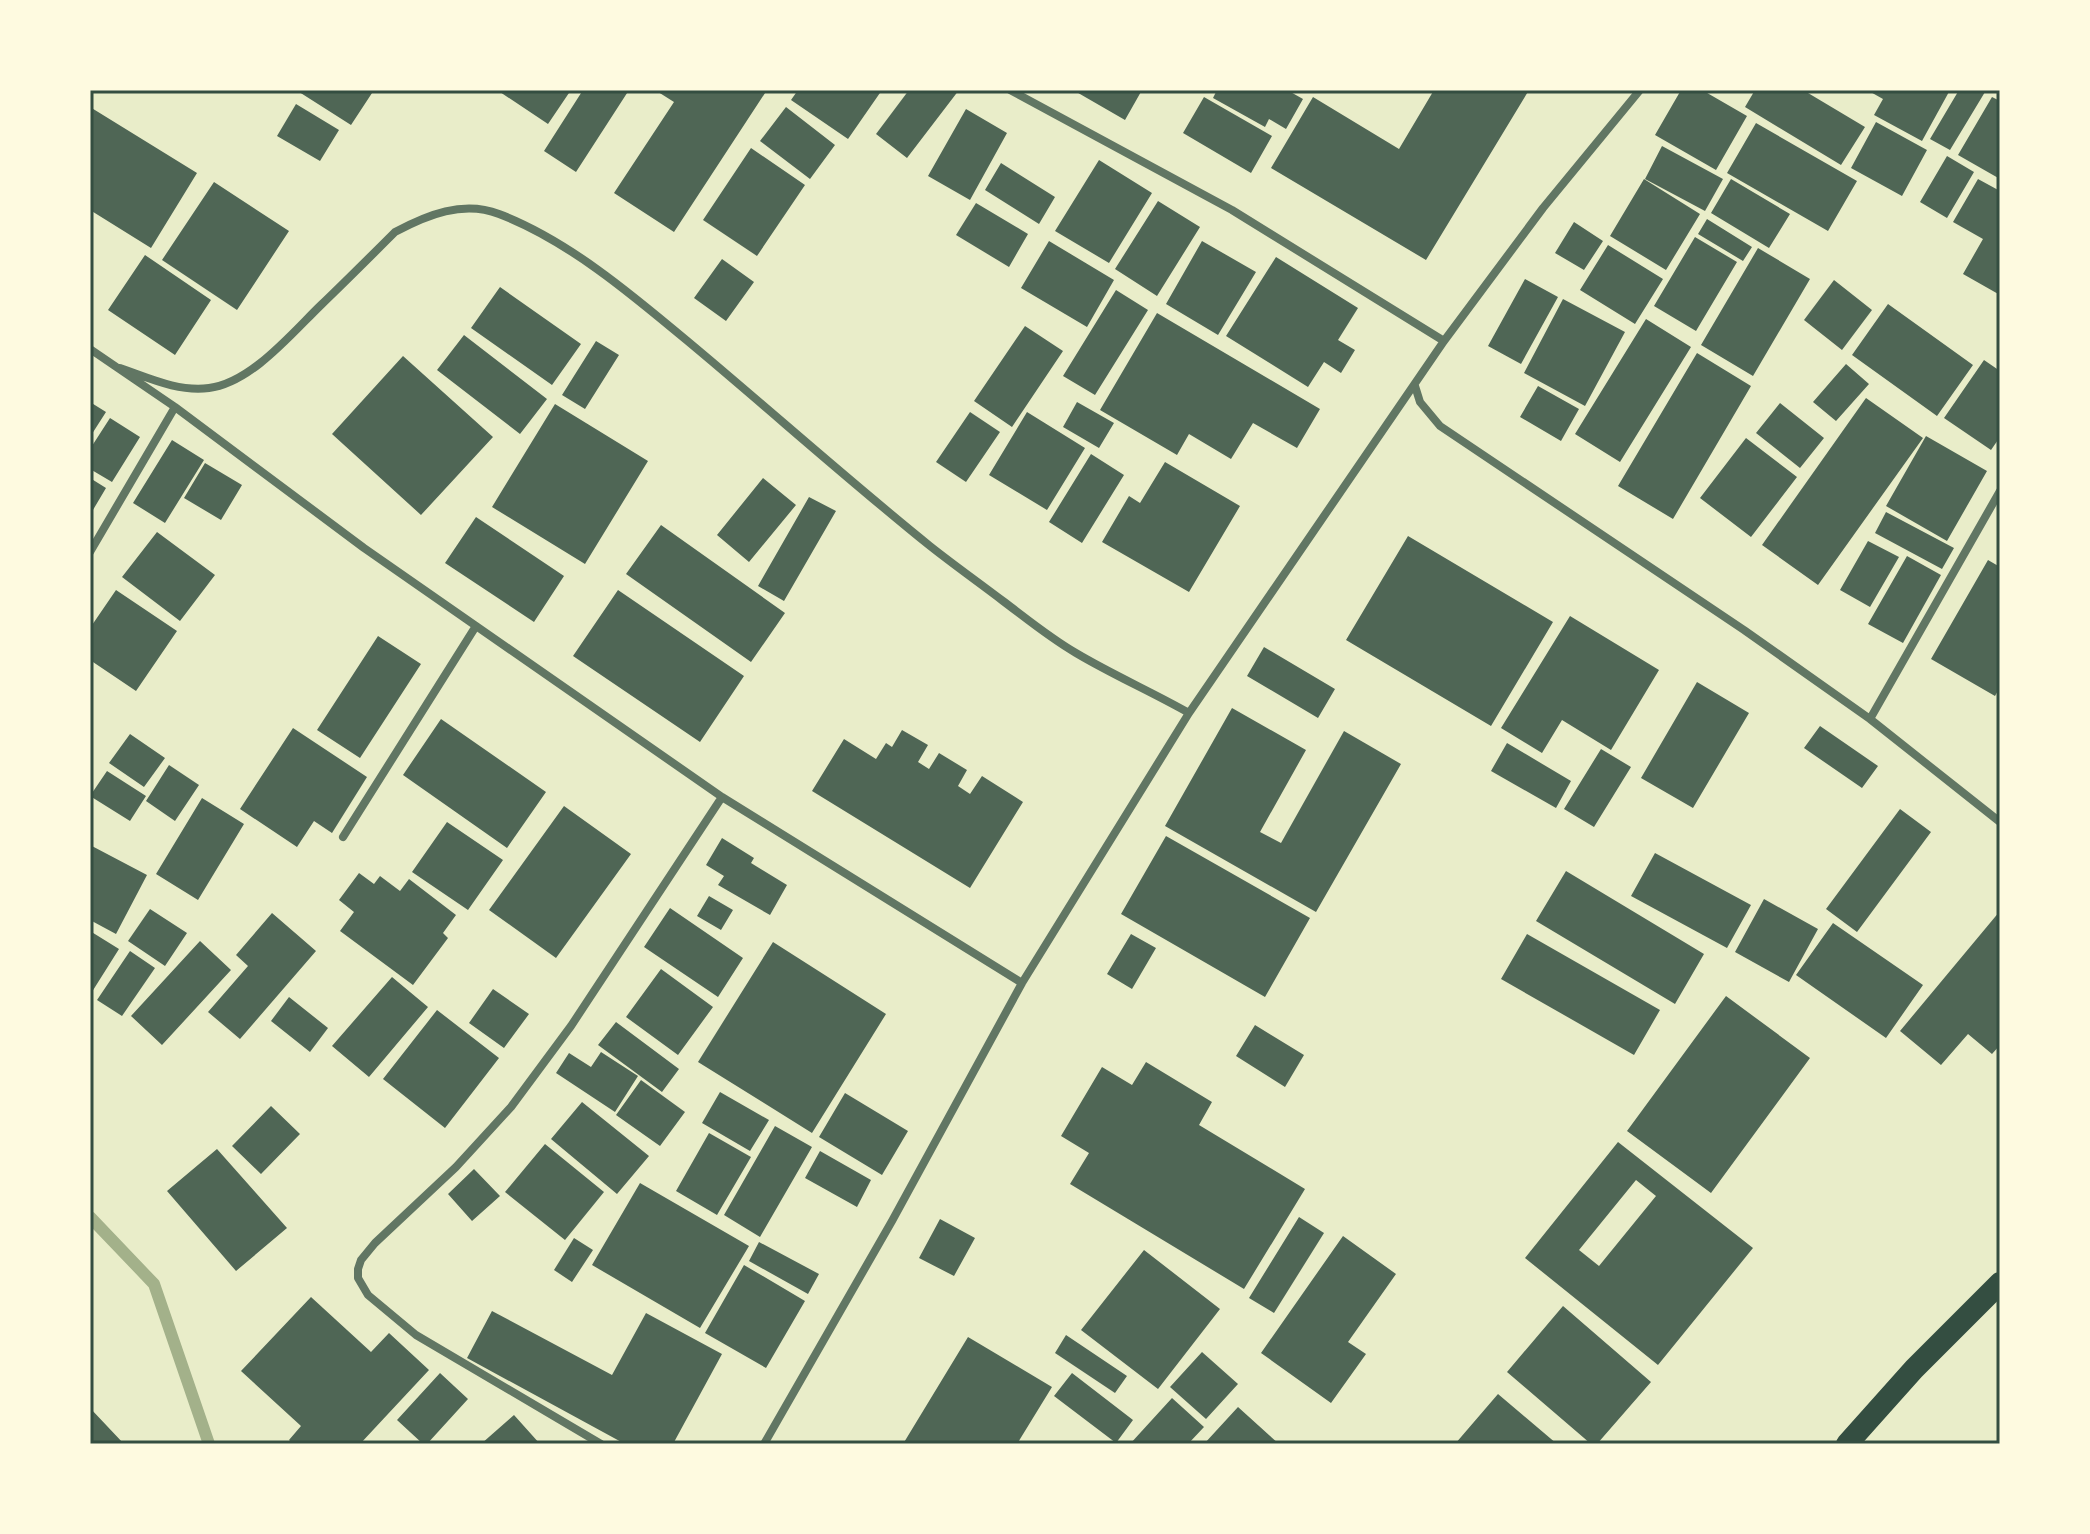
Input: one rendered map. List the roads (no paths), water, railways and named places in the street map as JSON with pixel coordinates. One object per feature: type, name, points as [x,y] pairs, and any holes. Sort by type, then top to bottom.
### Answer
[{"type":"highway","points":[[1847,1444],[1914,1369],[2000,1283]]},
{"type":"street","points":[[1010,90],[1232,210],[1444,341]]},
{"type":"street","points":[[764,1444],[892,1221],[1022,983],[1189,713],[1444,341],[1543,208],[1640,90]]},
{"type":"street","points":[[120,368],[184,389],[225,385],[272,352],[395,232],[420,219],[462,208],[499,214],[540,233],[649,308],[930,546],[1046,634],[1189,713]]},
{"type":"street","points":[[90,349],[175,407],[364,548],[722,797],[1022,983]]},
{"type":"street","points":[[1415,386],[1420,402],[1440,426],[1744,630],[1870,719],[2000,822]]},
{"type":"street","points":[[90,552],[175,407]]},
{"type":"street","points":[[1870,719],[2000,491]]},
{"type":"street","points":[[343,837],[476,626]]},
{"type":"street","points":[[601,1444],[416,1335],[368,1295],[358,1278],[358,1269],[361,1260],[375,1243],[456,1167],[511,1107],[571,1026],[722,797]]},
{"type":"waterway","points":[[90,1217],[154,1284],[209,1444]]}]
